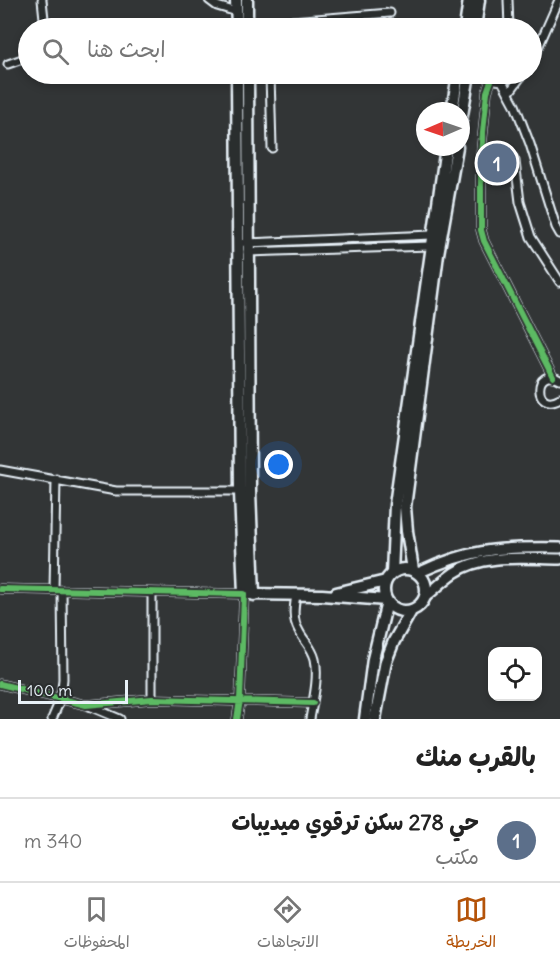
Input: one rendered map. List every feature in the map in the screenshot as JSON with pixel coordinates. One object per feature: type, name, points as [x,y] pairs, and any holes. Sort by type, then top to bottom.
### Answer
[{"type":"main road","points":[[236,0],[237,18]]},
{"type":"main road","points":[[247,0],[247,18]]},
{"type":"main road","points":[[466,18],[469,0]]},
{"type":"main road","points":[[476,18],[479,0]]},
{"type":"main road","points":[[237,84],[244,248]]},
{"type":"main road","points":[[248,84],[244,382],[249,595],[322,595],[386,601],[395,609],[411,611],[454,573],[465,567],[482,562],[511,559],[560,559]]},
{"type":"main road","points":[[453,102],[456,84]]},
{"type":"main road","points":[[464,102],[467,84]]},
{"type":"main road","points":[[364,719],[373,659],[386,601],[383,590],[389,577],[395,505],[445,156]]},
{"type":"main road","points":[[425,597],[425,584],[415,572],[405,507],[438,254],[455,156]]},
{"type":"main road","points":[[322,595],[354,590],[389,577],[402,569],[415,572],[451,558],[482,550],[510,547],[560,548]]},
{"type":"main road","points":[[375,719],[386,661],[411,611]]},
{"type":"street","points":[[42,0],[44,18]]},
{"type":"street","points":[[209,0],[217,6],[237,12]]},
{"type":"street","points":[[508,0],[509,18]]},
{"type":"street","points":[[542,37],[559,0]]},
{"type":"street","points":[[334,18],[390,14]]},
{"type":"street","points":[[8,64],[18,60]]},
{"type":"street","points":[[270,84],[272,148]]},
{"type":"street","points":[[489,84],[481,153],[481,230],[484,241],[557,378],[543,380],[539,386],[539,393],[546,401],[559,402]]},
{"type":"street","points":[[504,84],[530,144],[560,234]]},
{"type":"street","points":[[509,93],[516,84]]},
{"type":"street","points":[[481,153],[513,157],[520,202],[531,237],[560,282]]},
{"type":"street","points":[[320,239],[320,249]]},
{"type":"street","points":[[244,248],[320,239],[431,241]]},
{"type":"street","points":[[244,248],[320,249],[431,241]]},
{"type":"street","points":[[0,470],[116,491],[245,491]]},
{"type":"street","points":[[52,719],[61,698],[63,679],[58,590],[56,479]]},
{"type":"street","points":[[0,589],[249,595],[237,719]]},
{"type":"street","points":[[152,594],[152,699]]},
{"type":"street","points":[[296,595],[295,622],[315,658],[316,668],[310,719]]},
{"type":"street","points":[[0,684],[86,705],[120,719]]},
{"type":"street","points":[[86,705],[152,699],[313,703]]},
{"type":"cycle path","points":[[490,84],[487,92],[481,153],[481,230],[484,241],[553,377]]},
{"type":"cycle path","points":[[0,589],[244,594],[240,700],[237,719]]},
{"type":"cycle path","points":[[0,684],[86,705],[152,699],[313,703]]},
{"type":"place","name":"حي 278 سكن ترقوي ميديبات","points":[[497,163]]}]
